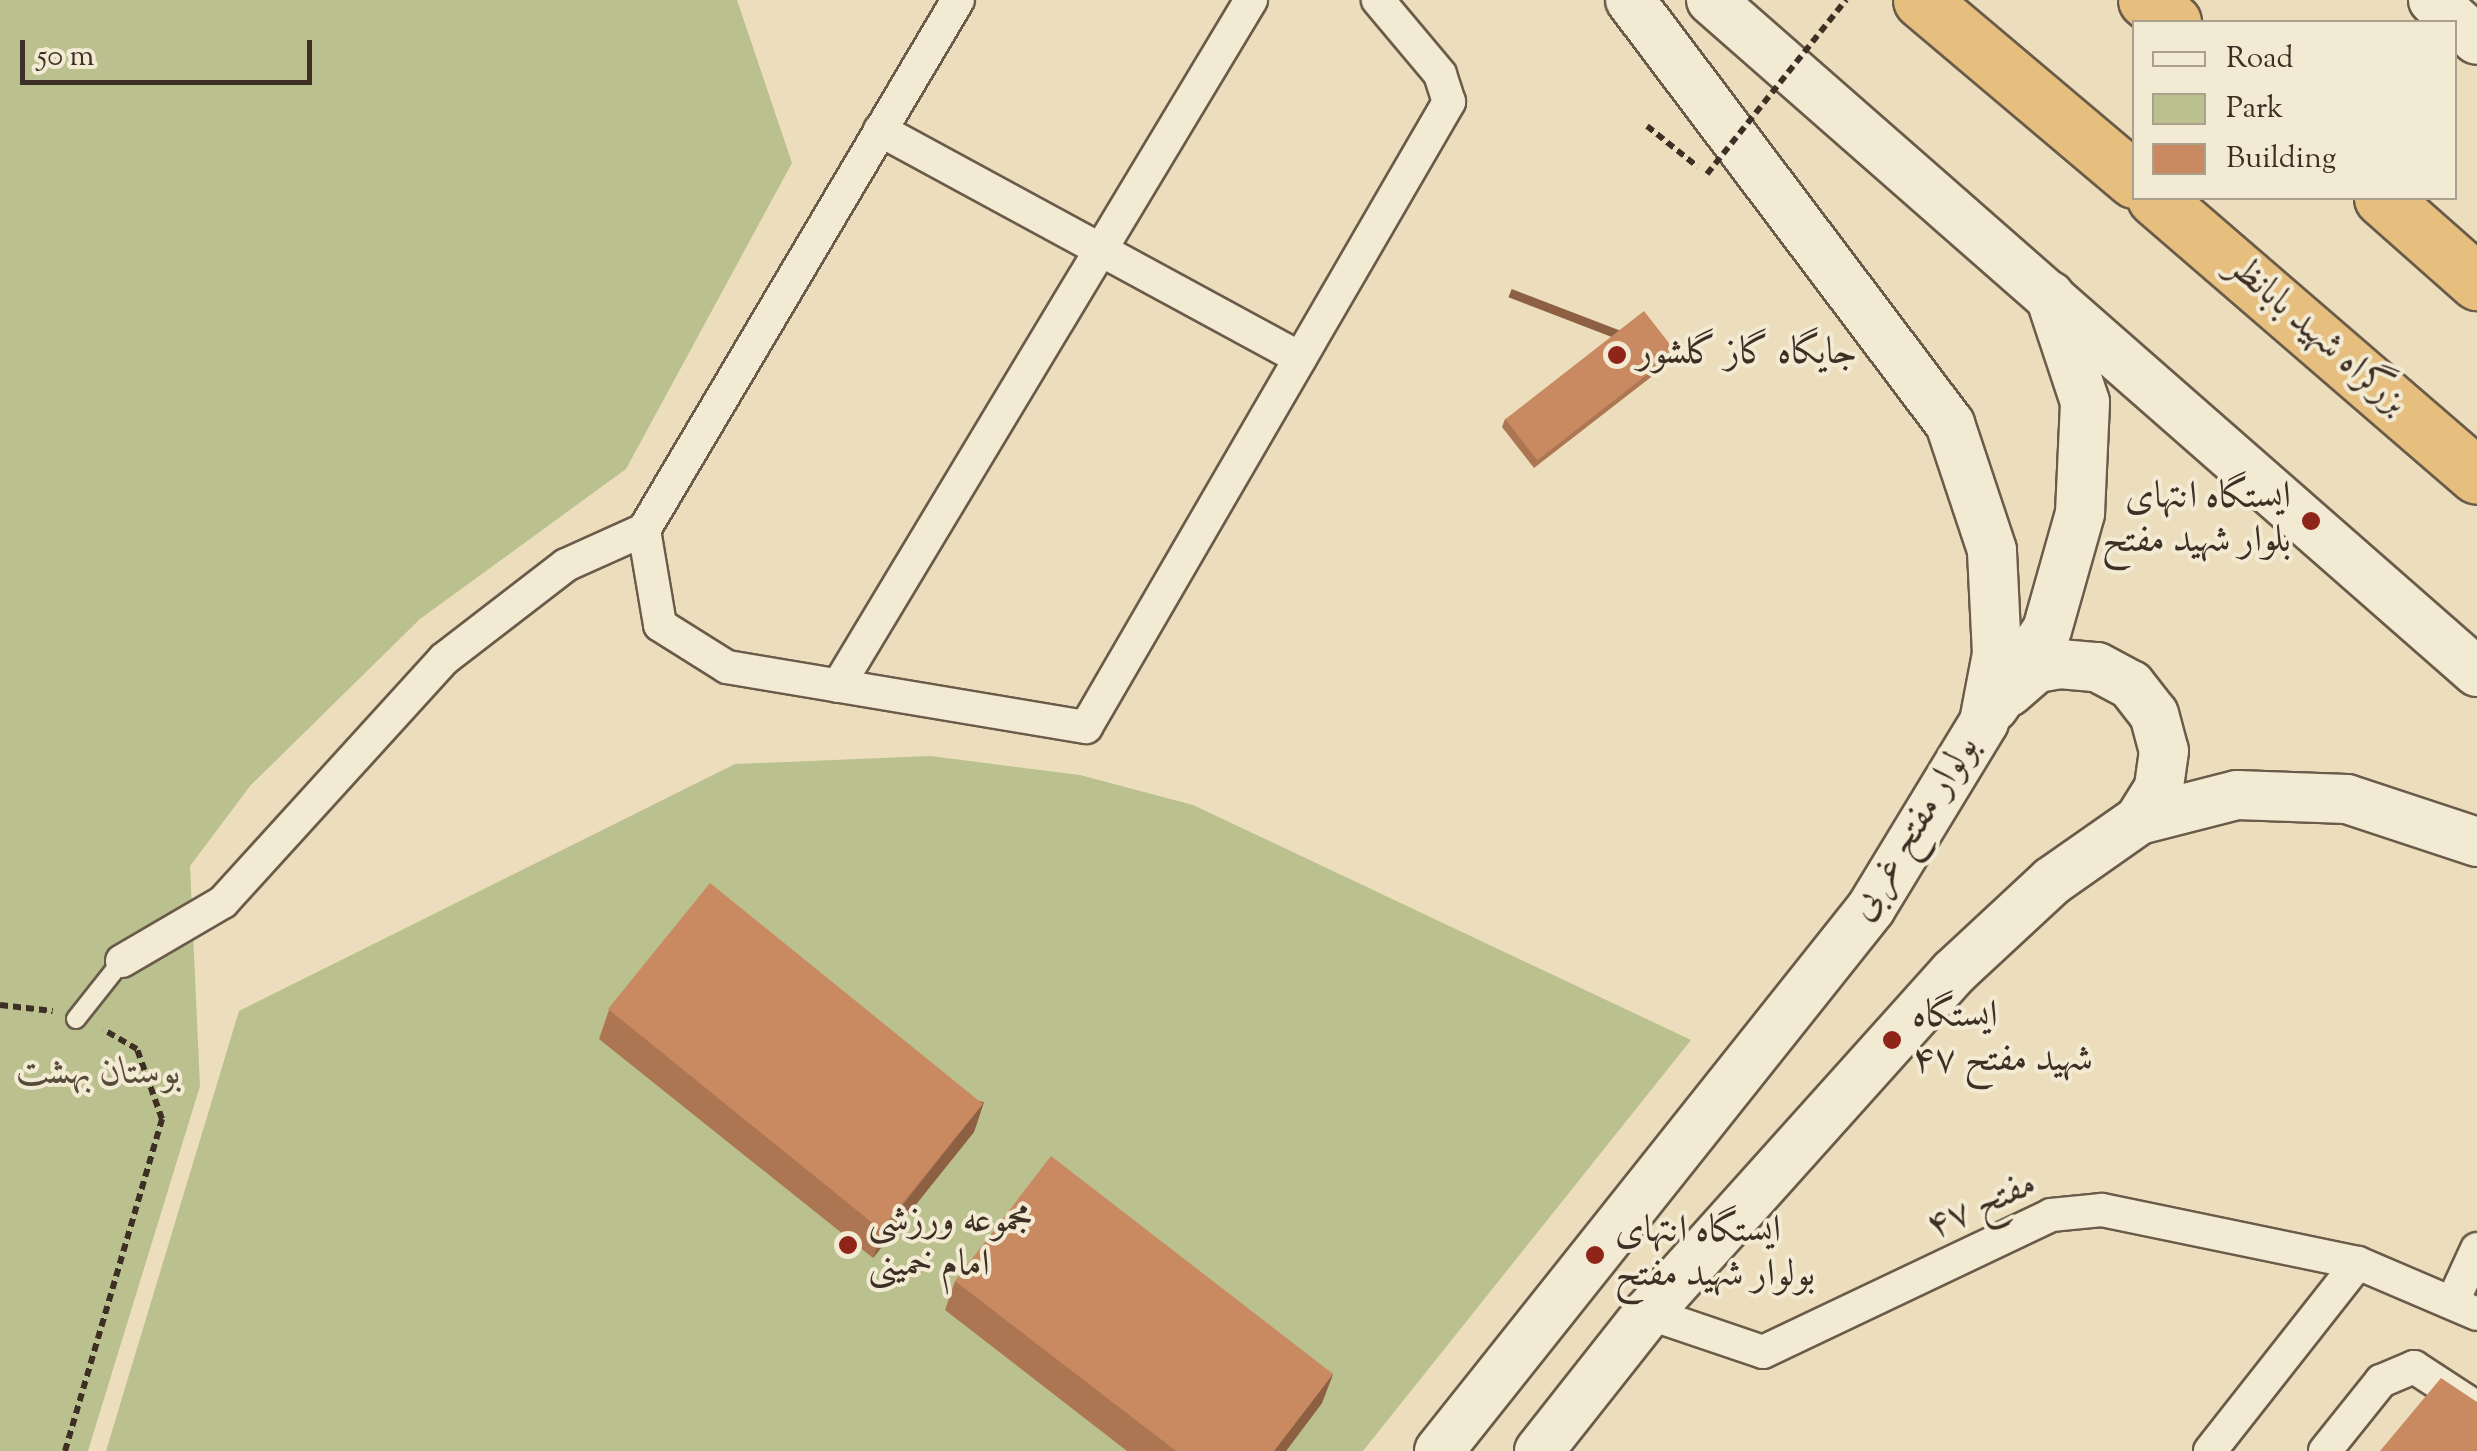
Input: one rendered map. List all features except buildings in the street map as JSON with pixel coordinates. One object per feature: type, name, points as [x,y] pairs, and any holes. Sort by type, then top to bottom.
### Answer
[{"type":"highway","points":[[1921,0],[2132,178]]},
{"type":"highway","points":[[2146,0],[2171,20]]},
{"type":"highway","name":"بزرگراه شهید بابانظر","points":[[2157,200],[2477,476]]},
{"type":"highway","points":[[2384,200],[2477,282]]},
{"type":"main road","name":"بولوار مفتح غربی","points":[[1439,1451],[1871,908],[1984,722],[1996,654],[1992,550],[1950,424],[1630,0]]},
{"type":"main road","points":[[1711,0],[2477,672]]},
{"type":"main road","points":[[2433,0],[2455,20]]},
{"type":"main road","points":[[2457,22],[2477,40]]},
{"type":"main road","points":[[1984,722],[2047,630],[2080,514],[2085,402],[2048,292]]},
{"type":"main road","points":[[1984,722],[2037,668],[2098,667],[2131,685],[2154,714],[2164,750],[2159,788],[2140,820]]},
{"type":"main road","points":[[1539,1451],[1648,1312],[1953,973],[2052,881],[2140,820],[2237,795],[2346,799],[2477,842]]},
{"type":"street","points":[[122,961],[223,902],[444,660],[566,564],[644,530],[958,0]]},
{"type":"street","points":[[838,686],[1251,0]]},
{"type":"street","points":[[644,530],[660,625],[728,667],[1086,727],[1449,102],[1440,74],[1378,0]]},
{"type":"street","points":[[880,130],[1300,358]]},
{"type":"street","name":"مفتح ۴۷","points":[[1648,1312],[1746,1348],[1785,1347],[2051,1215],[2078,1210],[2242,1233],[2358,1262],[2465,1306]]},
{"type":"street","points":[[2465,1306],[2477,1248]]},
{"type":"street","points":[[2210,1451],[2358,1262]]},
{"type":"street","points":[[2326,1451],[2381,1381],[2414,1367],[2477,1408]]},
{"type":"lane","points":[[76,1019],[122,961]]},
{"type":"path","points":[[1648,126],[1707,174],[1846,0]]},
{"type":"path","points":[[0,1005],[76,1019],[137,1049],[162,1119],[65,1451]]},
{"type":"green space","name":"بوستان بهشت","points":[[0,0],[737,0],[792,163],[626,469],[420,619],[250,786],[190,866],[200,1086],[88,1451],[0,1451]]},
{"type":"green space","name":"مجموعه ورزشی امام خمینی","points":[[930,756],[1080,775],[1193,805],[1691,1040],[1363,1451],[106,1451],[239,1011],[735,764]]},
{"type":"place","name":"جایگاه گاز گلشور","points":[[1617,355]]},
{"type":"place","name":"ایستگاه انتهای بلوار شهید مفتح","points":[[2311,521]]},
{"type":"place","name":"ایستگاه شهید مفتح ۴۷","points":[[1892,1040]]},
{"type":"place","name":"مجموعه ورزشی امام خمینی","points":[[848,1245]]},
{"type":"place","name":"ایستگاه انتهای بولوار شهید مفتح","points":[[1595,1255]]}]
